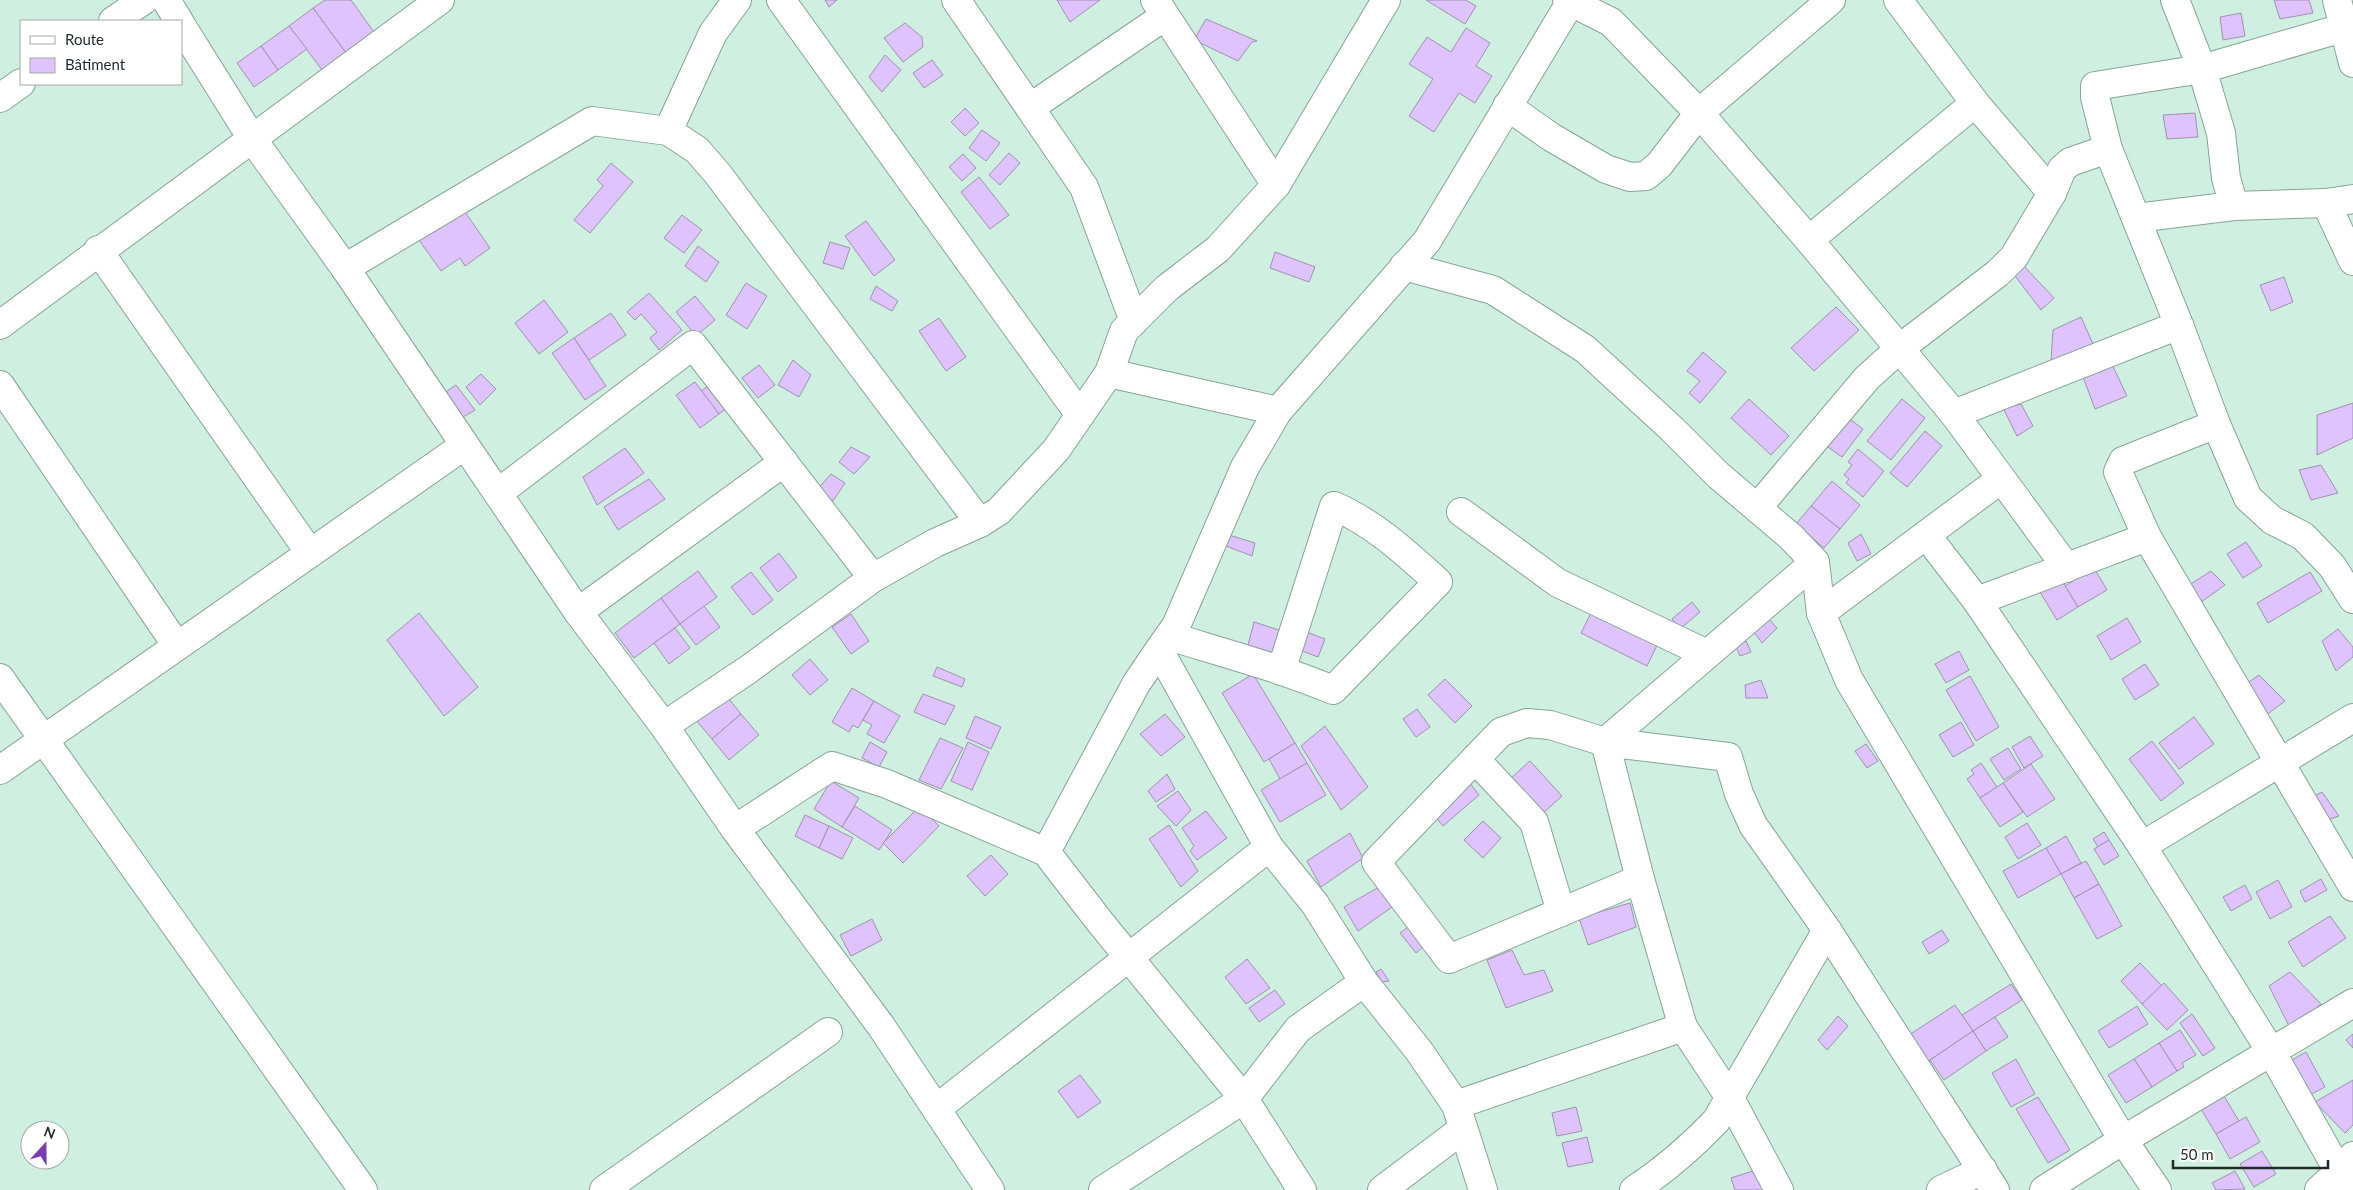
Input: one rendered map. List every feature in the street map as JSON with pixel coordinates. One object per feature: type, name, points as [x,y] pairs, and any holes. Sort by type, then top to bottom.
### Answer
[{"type":"street","points":[[114,20],[144,0]]},
{"type":"street","points":[[166,0],[178,20]]},
{"type":"street","points":[[668,131],[713,33],[737,0]]},
{"type":"street","points":[[781,0],[1080,415]]},
{"type":"street","points":[[956,0],[1084,187],[1134,321]]},
{"type":"street","points":[[1507,106],[1559,142],[1606,169],[1630,177],[1646,176],[1659,165],[1698,113],[1831,0]]},
{"type":"street","points":[[1898,0],[1975,103],[2052,194]]},
{"type":"street","points":[[2175,0],[2202,69],[2220,133],[2226,178],[2234,206]]},
{"type":"street","points":[[2337,0],[2348,26],[2353,63]]},
{"type":"street","points":[[1046,852],[1136,684],[1176,626],[1245,467],[1278,411],[1426,241],[1569,1],[1611,22],[1698,113],[1809,240],[1954,414],[2067,568]]},
{"type":"street","points":[[0,325],[98,250],[252,140],[423,5]]},
{"type":"street","points":[[664,726],[749,669],[873,578],[935,543],[980,523],[999,510],[1056,450],[1109,373],[1124,331],[1167,288],[1218,249],[1276,185],[1373,6]]},
{"type":"street","points":[[1030,107],[1160,8],[1276,185]]},
{"type":"street","points":[[2348,26],[2202,69],[2095,86],[2095,97],[2108,149],[2179,325],[2216,424],[2248,498],[2272,520],[2303,536],[2332,566],[2353,599]]},
{"type":"street","points":[[182,27],[252,140],[345,268],[578,612],[664,726],[735,829],[881,1026],[990,1190]]},
{"type":"street","points":[[0,98],[20,84]]},
{"type":"street","points":[[1809,240],[1975,103]]},
{"type":"street","points":[[345,268],[592,121],[668,131],[697,150],[717,173],[980,523]]},
{"type":"street","points":[[1757,508],[1867,378],[1899,349],[1998,273],[2014,257],[2052,194],[2062,169],[2070,162],[2108,149]]},
{"type":"street","points":[[2136,218],[2234,206],[2326,203],[2353,199]]},
{"type":"street","points":[[2326,203],[2353,260]]},
{"type":"street","points":[[98,250],[310,553]]},
{"type":"street","points":[[1404,266],[1493,290],[1585,349],[1672,429],[1718,475],[1790,536],[1815,562],[1821,614],[1849,680],[2123,1140],[2157,1190]]},
{"type":"street","points":[[1954,414],[2179,325]]},
{"type":"street","points":[[498,494],[693,345],[873,578]]},
{"type":"street","points":[[1109,373],[1278,411]]},
{"type":"street","points":[[0,385],[177,646]]},
{"type":"street","points":[[2216,424],[2123,461],[2118,472],[2147,537],[2353,887]]},
{"type":"street","points":[[0,770],[465,445]]},
{"type":"street","points":[[578,612],[784,462]]},
{"type":"street","points":[[1821,614],[2001,479]]},
{"type":"street","points":[[1164,643],[1281,671],[1333,690],[1438,582],[1394,543],[1346,511],[1334,506],[1281,671]]},
{"type":"street","points":[[1461,512],[1558,583],[1707,654]]},
{"type":"street","points":[[1927,536],[1977,601],[2142,846],[2348,1171],[2318,1190]]},
{"type":"street","points":[[1977,601],[2147,537]]},
{"type":"street","points":[[1605,742],[1815,562]]},
{"type":"street","points":[[1164,643],[1269,847],[1315,904],[1364,982],[1419,1051],[1460,1117],[1483,1190]]},
{"type":"street","points":[[0,678],[363,1190]]},
{"type":"street","points":[[2142,846],[2353,718]]},
{"type":"street","points":[[1640,879],[1448,959],[1376,862],[1501,732],[1527,722],[1550,725],[1605,742],[1728,757],[1739,794],[1753,825],[1827,930],[1989,1180],[1941,1190]]},
{"type":"street","points":[[1605,742],[1640,879],[1683,1027],[1730,1098],[1779,1190]]},
{"type":"street","points":[[1475,759],[1534,822],[1561,912]]},
{"type":"street","points":[[735,829],[832,766],[886,784],[1046,852],[1244,1099],[1302,1190]]},
{"type":"street","points":[[936,1110],[1269,847]]},
{"type":"street","points":[[1634,1190],[1663,1172],[1716,1121],[1827,930]]},
{"type":"street","points":[[1103,1190],[1244,1099],[1298,1029],[1364,982]]},
{"type":"street","points":[[2044,1190],[2123,1140],[2272,1053],[2353,1003]]},
{"type":"street","points":[[1382,1190],[1460,1117],[1683,1027]]},
{"type":"street","points":[[604,1190],[828,1032]]},
{"type":"building","points":[[325,0],[351,0],[374,32],[346,53],[313,8]]},
{"type":"building","points":[[825,0],[837,0],[829,7]]},
{"type":"building","points":[[1057,0],[1100,0],[1070,22]]},
{"type":"building","points":[[1426,0],[1466,0],[1476,6],[1465,24]]},
{"type":"building","points":[[2274,0],[2309,0],[2313,13],[2280,19]]},
{"type":"building","points":[[313,8],[346,53],[322,70],[289,26]]},
{"type":"building","points":[[2241,13],[2245,36],[2223,40],[2220,17]]},
{"type":"building","points":[[1206,19],[1257,41],[1252,42],[1238,61],[1194,40]]},
{"type":"building","points":[[905,23],[922,37],[923,47],[903,62],[884,38]]},
{"type":"building","points":[[289,26],[307,49],[278,70],[261,46]]},
{"type":"building","points":[[1466,28],[1490,43],[1476,66],[1492,76],[1475,103],[1459,93],[1434,132],[1409,116],[1433,79],[1409,64],[1427,37],[1451,52]]},
{"type":"building","points":[[261,46],[278,70],[254,87],[237,63]]},
{"type":"building","points":[[885,55],[901,70],[882,92],[869,77]]},
{"type":"building","points":[[932,60],[943,75],[924,88],[913,73]]},
{"type":"building","points":[[965,108],[979,123],[965,136],[951,122]]},
{"type":"building","points":[[2195,113],[2198,137],[2167,139],[2163,115]]},
{"type":"building","points":[[982,130],[1000,143],[986,161],[969,148]]},
{"type":"building","points":[[1009,153],[1020,163],[1000,185],[989,175]]},
{"type":"building","points":[[963,154],[976,168],[962,181],[949,167]]},
{"type":"building","points":[[611,163],[633,182],[590,233],[574,220],[603,186],[597,180]]},
{"type":"building","points":[[979,177],[1009,215],[990,229],[961,192]]},
{"type":"building","points":[[458,202],[490,248],[465,266],[460,258],[441,271],[414,233]]},
{"type":"building","points":[[682,215],[702,230],[684,253],[664,238]]},
{"type":"building","points":[[866,221],[895,260],[874,276],[845,236]]},
{"type":"building","points":[[830,242],[850,248],[843,269],[823,263]]},
{"type":"building","points":[[698,246],[719,262],[706,282],[685,266]]},
{"type":"building","points":[[1275,252],[1315,267],[1309,282],[1270,268]]},
{"type":"building","points":[[2021,263],[2054,298],[2041,310],[2012,272]]},
{"type":"building","points":[[2284,277],[2293,302],[2271,311],[2260,285]]},
{"type":"building","points":[[746,283],[767,296],[747,329],[726,315]]},
{"type":"building","points":[[876,286],[898,301],[892,311],[870,299]]},
{"type":"building","points":[[649,293],[682,330],[659,350],[650,338],[657,332],[641,314],[635,320],[627,312]]},
{"type":"building","points":[[695,296],[715,320],[696,336],[676,312]]},
{"type":"building","points":[[544,300],[568,332],[539,354],[515,323]]},
{"type":"building","points":[[1836,307],[1859,330],[1814,371],[1791,348]]},
{"type":"building","points":[[611,313],[626,335],[589,360],[574,338]]},
{"type":"building","points":[[2081,317],[2093,344],[2051,361],[2053,330]]},
{"type":"building","points":[[939,318],[966,357],[946,371],[919,331]]},
{"type":"building","points":[[574,338],[606,386],[585,400],[552,353]]},
{"type":"building","points":[[1703,352],[1726,372],[1700,403],[1689,393],[1700,381],[1687,371]]},
{"type":"building","points":[[793,360],[811,375],[799,397],[778,385]]},
{"type":"building","points":[[2110,360],[2127,396],[2095,409],[2083,377]]},
{"type":"building","points":[[759,365],[775,385],[758,398],[742,378]]},
{"type":"building","points":[[481,374],[496,389],[480,405],[466,387]]},
{"type":"building","points":[[715,381],[733,404],[719,414],[701,391]]},
{"type":"building","points":[[695,382],[719,414],[700,428],[676,395]]},
{"type":"building","points":[[456,385],[475,410],[463,417],[444,393]]},
{"type":"building","points":[[1749,399],[1789,436],[1771,455],[1731,418]]},
{"type":"building","points":[[1902,399],[1925,418],[1891,460],[1867,441]]},
{"type":"building","points":[[2353,403],[2353,438],[2317,455],[2317,415]]},
{"type":"building","points":[[2021,404],[2033,426],[2017,436],[2003,408]]},
{"type":"building","points":[[1843,414],[1863,429],[1842,457],[1822,443]]},
{"type":"building","points":[[1925,431],[1942,446],[1907,487],[1890,473]]},
{"type":"building","points":[[851,447],[870,457],[854,474],[839,462]]},
{"type":"building","points":[[625,448],[644,473],[597,505],[583,477]]},
{"type":"building","points":[[1858,449],[1884,471],[1863,497],[1846,483],[1849,479],[1844,475],[1852,465],[1848,462]]},
{"type":"building","points":[[2321,465],[2338,493],[2311,500],[2299,470]]},
{"type":"building","points":[[831,474],[845,483],[833,501],[815,492]]},
{"type":"building","points":[[649,479],[665,499],[618,530],[604,507]]},
{"type":"building","points":[[1832,481],[1860,505],[1840,529],[1811,506]]},
{"type":"building","points":[[1811,506],[1840,529],[1824,548],[1796,524]]},
{"type":"building","points":[[1861,534],[1871,554],[1857,561],[1848,543]]},
{"type":"building","points":[[1229,535],[1255,543],[1252,556],[1226,546]]},
{"type":"building","points":[[2246,542],[2262,566],[2243,578],[2227,554]]},
{"type":"building","points":[[779,553],[797,577],[778,592],[760,568]]},
{"type":"building","points":[[2094,568],[2107,590],[2078,607],[2065,586]]},
{"type":"building","points":[[698,571],[717,597],[680,624],[661,598]]},
{"type":"building","points":[[2211,571],[2225,585],[2197,605],[2186,587]]},
{"type":"building","points":[[751,572],[773,600],[753,615],[731,587]]},
{"type":"building","points":[[2310,572],[2322,591],[2268,623],[2257,603]]},
{"type":"building","points":[[2061,579],[2078,607],[2057,620],[2040,592]]},
{"type":"building","points":[[661,598],[680,624],[634,658],[615,633]]},
{"type":"building","points":[[1692,602],[1700,612],[1680,629],[1672,619]]},
{"type":"building","points":[[704,606],[720,627],[696,645],[680,624]]},
{"type":"building","points":[[1594,607],[1660,639],[1647,666],[1581,633]]},
{"type":"building","points":[[419,613],[478,687],[444,716],[387,640]]},
{"type":"building","points":[[851,614],[869,641],[851,654],[832,627]]},
{"type":"building","points":[[1768,618],[1777,628],[1762,643],[1754,632]]},
{"type":"building","points":[[2127,618],[2141,642],[2111,660],[2097,636]]},
{"type":"building","points":[[1254,622],[1279,630],[1272,653],[1248,645]]},
{"type":"building","points":[[675,628],[690,648],[669,664],[654,643]]},
{"type":"building","points":[[2338,629],[2353,647],[2353,657],[2336,671],[2322,641]]},
{"type":"building","points":[[1304,631],[1325,639],[1318,657],[1297,649]]},
{"type":"building","points":[[1746,641],[1751,652],[1740,656],[1736,647]]},
{"type":"building","points":[[1959,651],[1969,670],[1946,683],[1935,664]]},
{"type":"building","points":[[810,659],[828,680],[810,695],[792,675]]},
{"type":"building","points":[[2145,664],[2159,685],[2135,700],[2122,679]]},
{"type":"building","points":[[937,667],[965,679],[962,687],[933,676]]},
{"type":"building","points":[[1253,674],[1295,743],[1264,762],[1222,693]]},
{"type":"building","points":[[2259,675],[2285,701],[2265,716],[2246,684]]},
{"type":"building","points":[[1970,676],[1999,727],[1976,741],[1946,690]]},
{"type":"building","points":[[1445,679],[1472,706],[1455,723],[1428,695]]},
{"type":"building","points":[[1761,680],[1768,698],[1746,698],[1745,685]]},
{"type":"building","points":[[852,688],[874,701],[858,728],[853,725],[849,732],[832,722]]},
{"type":"building","points":[[725,694],[741,714],[712,739],[695,719]]},
{"type":"building","points":[[923,694],[955,706],[945,725],[914,712]]},
{"type":"building","points":[[874,701],[900,716],[884,743],[867,734],[872,725],[863,720]]},
{"type":"building","points":[[1417,709],[1430,727],[1416,737],[1403,719]]},
{"type":"building","points":[[741,714],[759,735],[729,760],[712,739]]},
{"type":"building","points":[[1165,714],[1185,737],[1161,756],[1140,734]]},
{"type":"building","points":[[975,716],[1001,727],[991,749],[966,738]]},
{"type":"building","points":[[2194,717],[2214,744],[2179,769],[2159,743]]},
{"type":"building","points":[[1961,722],[1974,745],[1953,757],[1939,735]]},
{"type":"building","points":[[1325,726],[1368,787],[1341,810],[1301,746]]},
{"type":"building","points":[[2030,736],[2043,756],[2024,768],[2012,747]]},
{"type":"building","points":[[940,738],[963,748],[941,789],[919,780]]},
{"type":"building","points":[[2152,741],[2184,783],[2161,801],[2129,759]]},
{"type":"building","points":[[870,742],[887,752],[879,767],[862,758]]},
{"type":"building","points":[[968,742],[989,752],[972,790],[951,781]]},
{"type":"building","points":[[1295,743],[1307,763],[1280,779],[1269,759]]},
{"type":"building","points":[[1866,744],[1878,761],[1867,768],[1855,751]]},
{"type":"building","points":[[2008,748],[2021,769],[2004,780],[1990,759]]},
{"type":"building","points":[[1530,761],[1562,796],[1541,815],[1510,779]]},
{"type":"building","points":[[1307,763],[1326,795],[1280,822],[1261,790]]},
{"type":"building","points":[[1981,763],[1997,787],[1980,798],[1967,779],[1974,774],[1971,770]]},
{"type":"building","points":[[2031,764],[2055,799],[2027,817],[2003,783]]},
{"type":"building","points":[[1167,774],[1175,789],[1156,802],[1148,791]]},
{"type":"building","points":[[831,781],[859,798],[842,827],[814,809]]},
{"type":"building","points":[[1469,782],[1479,795],[1443,826],[1432,813]]},
{"type":"building","points":[[2003,783],[2023,812],[2000,827],[1980,798]]},
{"type":"building","points":[[1178,791],[1191,810],[1176,826],[1157,806]]},
{"type":"building","points":[[2322,792],[2339,816],[2319,823],[2305,801]]},
{"type":"building","points":[[855,806],[892,830],[879,850],[842,827]]},
{"type":"building","points":[[920,806],[939,826],[903,863],[883,843]]},
{"type":"building","points":[[1206,811],[1227,838],[1197,860],[1190,851],[1194,846],[1182,828]]},
{"type":"building","points":[[805,815],[829,826],[819,848],[795,836]]},
{"type":"building","points":[[1483,821],[1501,838],[1483,858],[1464,840]]},
{"type":"building","points":[[2027,823],[2041,845],[2018,859],[2005,837]]},
{"type":"building","points":[[1169,825],[1198,871],[1181,887],[1149,839]]},
{"type":"building","points":[[829,826],[853,838],[842,859],[819,848]]},
{"type":"building","points":[[2104,832],[2109,840],[2098,847],[2093,839]]},
{"type":"building","points":[[1350,833],[1363,858],[1321,887],[1307,861]]},
{"type":"building","points":[[2066,836],[2081,863],[2061,874],[2046,848]]},
{"type":"building","points":[[2109,840],[2119,856],[2104,865],[2094,849]]},
{"type":"building","points":[[2046,848],[2061,874],[2018,898],[2003,871]]},
{"type":"building","points":[[991,855],[1008,874],[985,896],[967,876]]},
{"type":"building","points":[[2086,861],[2099,884],[2074,898],[2061,874]]},
{"type":"building","points":[[2321,879],[2327,890],[2305,902],[2300,891]]},
{"type":"building","points":[[2278,880],[2292,907],[2270,919],[2256,892]]},
{"type":"building","points":[[2099,884],[2122,926],[2097,939],[2074,898]]},
{"type":"building","points":[[2245,885],[2252,899],[2231,911],[2223,897]]},
{"type":"building","points":[[1381,886],[1395,905],[1358,931],[1344,907]]},
{"type":"building","points":[[1630,903],[1636,927],[1588,945],[1579,918]]},
{"type":"building","points":[[2330,916],[2346,938],[2303,967],[2288,942]]},
{"type":"building","points":[[872,919],[882,940],[851,956],[840,935]]},
{"type":"building","points":[[1409,926],[1424,946],[1416,953],[1400,933]]},
{"type":"building","points":[[1942,930],[1949,941],[1929,954],[1922,942]]},
{"type":"building","points":[[1512,950],[1524,975],[1544,970],[1553,991],[1506,1008],[1487,960]]},
{"type":"building","points":[[1247,959],[1270,988],[1246,1004],[1225,977]]},
{"type":"building","points":[[2140,963],[2162,986],[2142,1004],[2121,981]]},
{"type":"building","points":[[1381,969],[1389,981],[1382,982],[1376,972]]},
{"type":"building","points":[[2290,972],[2321,1004],[2291,1030],[2269,986]]},
{"type":"building","points":[[2164,983],[2188,1010],[2167,1030],[2142,1004]]},
{"type":"building","points":[[2011,984],[2022,1000],[1973,1031],[1962,1015]]},
{"type":"building","points":[[1275,990],[1285,1004],[1259,1022],[1249,1008]]},
{"type":"building","points":[[1955,1005],[1973,1031],[1927,1062],[1909,1035]]},
{"type":"building","points":[[2137,1006],[2148,1024],[2109,1048],[2098,1031]]},
{"type":"building","points":[[2192,1014],[2215,1048],[2203,1056],[2180,1023]]},
{"type":"building","points":[[1838,1016],[1848,1026],[1827,1050],[1818,1040]]},
{"type":"building","points":[[1995,1017],[2008,1037],[1986,1051],[1973,1031]]},
{"type":"building","points":[[2180,1030],[2196,1055],[2182,1063],[2184,1067],[2177,1071],[2159,1043]]},
{"type":"building","points":[[1973,1031],[1986,1051],[1944,1080],[1930,1060]]},
{"type":"building","points":[[2353,1034],[2353,1048],[2346,1040]]},
{"type":"building","points":[[2159,1043],[2177,1071],[2152,1087],[2134,1059]]},
{"type":"building","points":[[2306,1052],[2325,1087],[2304,1098],[2285,1064]]},
{"type":"building","points":[[2016,1059],[2035,1094],[2011,1107],[1992,1073]]},
{"type":"building","points":[[2134,1059],[2152,1087],[2126,1103],[2108,1075]]},
{"type":"building","points":[[1080,1075],[1101,1102],[1078,1118],[1058,1091]]},
{"type":"building","points":[[2353,1080],[2353,1125],[2345,1133],[2315,1102]]},
{"type":"building","points":[[2224,1096],[2239,1121],[2216,1134],[2201,1109]]},
{"type":"building","points":[[2038,1097],[2070,1150],[2048,1163],[2016,1109]]},
{"type":"building","points":[[1576,1107],[1582,1131],[1557,1136],[1552,1113]]},
{"type":"building","points":[[2246,1117],[2260,1142],[2230,1159],[2216,1134]]},
{"type":"building","points":[[1587,1137],[1593,1162],[1568,1167],[1562,1143]]},
{"type":"building","points":[[2262,1151],[2276,1174],[2254,1187],[2240,1164]]},
{"type":"building","points":[[1756,1170],[1763,1190],[1735,1190],[1731,1178]]},
{"type":"building","points":[[2235,1171],[2245,1189],[2216,1190],[2212,1183]]}]
